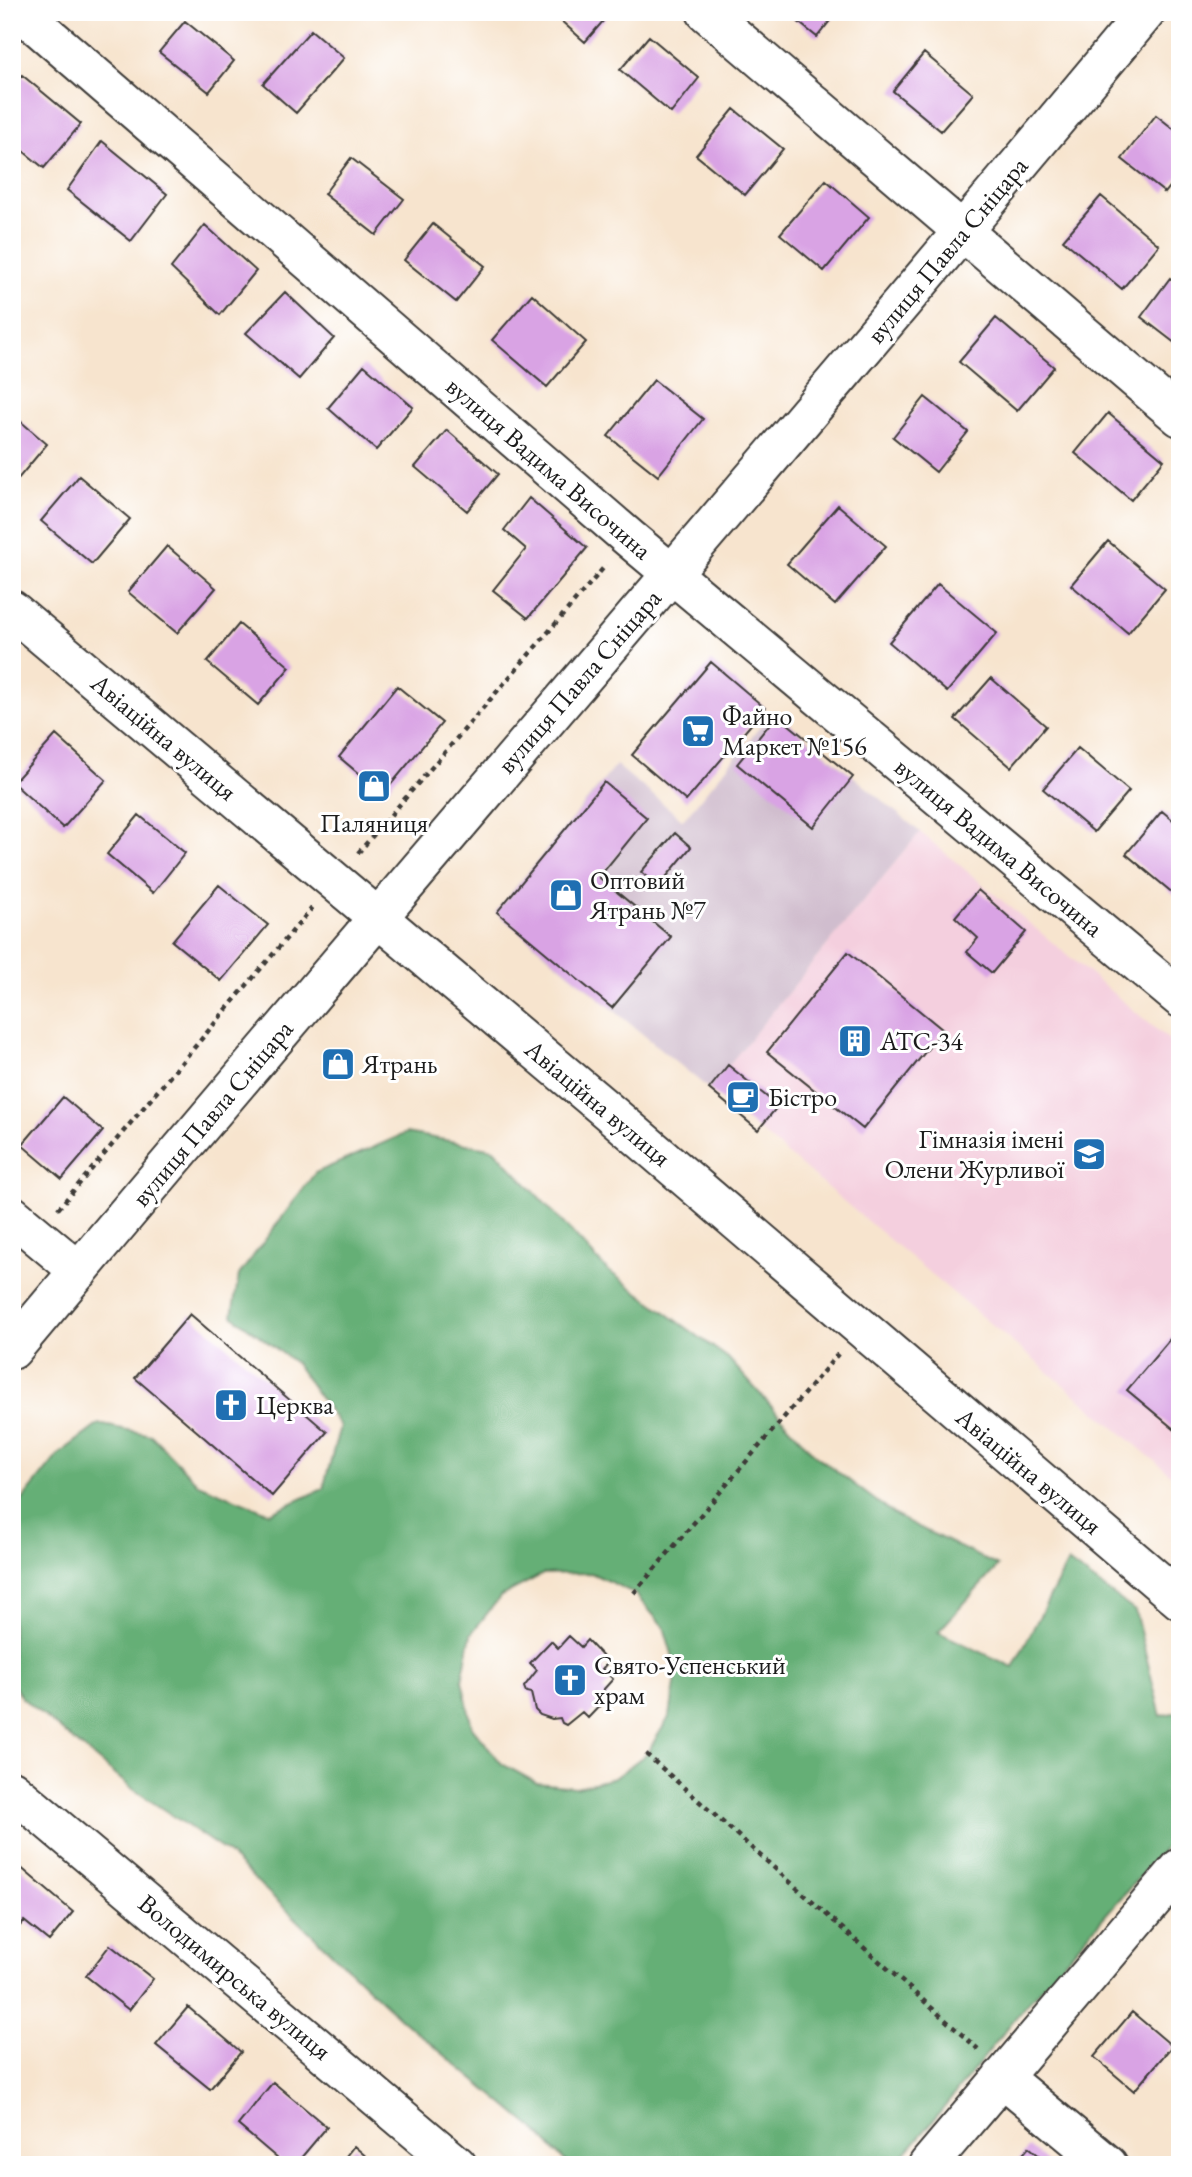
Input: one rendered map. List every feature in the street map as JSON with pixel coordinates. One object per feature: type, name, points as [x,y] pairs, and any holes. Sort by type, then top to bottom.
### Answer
[{"type":"street","name":"вулиця Вадима Височина","points":[[21,12],[629,538],[1180,998]]},
{"type":"street","points":[[706,12],[1180,417]]},
{"type":"street","name":"вулиця Павла Сніцара","points":[[12,1350],[377,917],[963,232],[1146,12]]},
{"type":"street","name":"Авіаційна вулиця","points":[[12,610],[603,1107],[1180,1600]]},
{"type":"street","points":[[12,1215],[79,1271]]},
{"type":"street","name":"Володимирська вулиця","points":[[12,1790],[457,2165]]},
{"type":"street","points":[[928,2165],[1180,1868]]},
{"type":"street","points":[[1002,2077],[1108,2165]]},
{"type":"path","points":[[634,1593],[860,1327]]},
{"type":"path","points":[[646,1755],[970,2040],[1002,2077]]},
{"type":"shaded area","points":[[774,710],[920,832],[709,1089],[495,912],[616,765],[683,820]]},
{"type":"shaded area","points":[[920,832],[1180,1049],[1180,1482],[709,1089]]},
{"type":"green space","points":[[406,1133],[494,1149],[606,1269],[728,1358],[814,1454],[896,1516],[998,1566],[938,1632],[1013,1667],[1068,1562],[1135,1611],[1161,1716],[1180,1711],[1180,1831],[1025,2006],[895,2165],[569,2165],[534,2129],[401,2019],[225,1851],[130,1787],[21,1697],[12,1682],[12,1513],[59,1454],[99,1424],[151,1435],[198,1484],[270,1513],[323,1489],[340,1426],[295,1363],[232,1315],[239,1275],[315,1173]],"holes":[[[591,1573],[634,1593],[664,1627],[677,1671],[670,1716],[646,1754],[614,1778],[576,1787],[537,1783],[502,1764],[472,1727],[462,1680],[471,1634],[501,1596],[543,1574]]]},
{"type":"building","points":[[551,12],[611,12],[585,42]]},
{"type":"building","points":[[786,12],[837,12],[817,37]]},
{"type":"building","points":[[185,21],[234,61],[209,92],[159,52]]},
{"type":"building","points":[[311,30],[344,58],[296,113],[263,84]]},
{"type":"building","points":[[649,36],[699,78],[671,113],[620,70]]},
{"type":"building","points":[[924,53],[973,94],[941,131],[893,91]]},
{"type":"building","points":[[22,75],[81,124],[44,168],[12,142],[12,87]]},
{"type":"building","points":[[734,109],[783,149],[745,195],[696,155]]},
{"type":"building","points":[[1156,115],[1180,134],[1180,174],[1165,193],[1122,159]]},
{"type":"building","points":[[102,141],[167,194],[131,241],[67,190]]},
{"type":"building","points":[[351,158],[404,199],[376,235],[324,194]]},
{"type":"building","points":[[826,180],[869,217],[824,271],[780,234]]},
{"type":"building","points":[[1101,196],[1159,245],[1122,289],[1063,240]]},
{"type":"building","points":[[433,224],[485,266],[456,302],[404,260]]},
{"type":"building","points":[[205,225],[256,271],[220,315],[171,268]]},
{"type":"building","points":[[1170,278],[1180,286],[1180,347],[1141,317]]},
{"type":"building","points":[[285,292],[334,338],[299,379],[246,333]]},
{"type":"building","points":[[532,294],[586,342],[547,387],[492,340]]},
{"type":"building","points":[[996,318],[1054,367],[1017,411],[959,362]]},
{"type":"building","points":[[364,365],[413,407],[376,450],[328,408]]},
{"type":"building","points":[[654,380],[703,419],[658,476],[608,436]]},
{"type":"building","points":[[925,397],[968,432],[936,472],[893,437]]},
{"type":"building","points":[[1108,413],[1164,460],[1131,500],[1075,453]]},
{"type":"building","points":[[12,414],[47,444],[12,486]]},
{"type":"building","points":[[447,430],[498,474],[467,511],[415,467]]},
{"type":"building","points":[[79,476],[130,519],[92,564],[41,521]]},
{"type":"building","points":[[529,498],[587,548],[528,618],[493,590],[526,549],[504,530]]},
{"type":"building","points":[[838,505],[886,546],[835,605],[787,564]]},
{"type":"building","points":[[1108,541],[1165,589],[1128,633],[1071,585]]},
{"type":"building","points":[[167,546],[216,588],[177,633],[128,592]]},
{"type":"building","points":[[938,584],[997,633],[947,692],[889,642]]},
{"type":"building","points":[[239,624],[290,667],[258,705],[207,662]]},
{"type":"building","name":"Файно Маркет №156","points":[[711,662],[765,708],[686,801],[632,755]]},
{"type":"building","points":[[991,678],[1046,726],[1011,767],[955,719]]},
{"type":"building","points":[[397,686],[442,723],[383,794],[339,757]]},
{"type":"building","points":[[777,715],[853,777],[813,827],[737,764]]},
{"type":"building","points":[[56,735],[106,780],[63,828],[13,783]]},
{"type":"building","points":[[1078,748],[1129,791],[1094,832],[1043,789]]},
{"type":"building","name":"Оптовий Ятрань №7","points":[[604,782],[647,818],[599,877],[671,937],[612,1008],[497,912]]},
{"type":"building","points":[[1162,811],[1180,826],[1180,899],[1126,854]]},
{"type":"building","points":[[139,815],[185,853],[153,893],[107,854]]},
{"type":"building","points":[[675,833],[691,847],[658,887],[641,872]]},
{"type":"building","points":[[219,885],[268,925],[221,981],[172,941]]},
{"type":"building","points":[[978,890],[1026,932],[992,973],[967,952],[978,938],[955,917]]},
{"type":"building","name":"АТС-34","points":[[848,952],[943,1030],[863,1129],[767,1052]]},
{"type":"building","name":"Бістро","points":[[728,1065],[778,1106],[758,1130],[709,1089]]},
{"type":"building","points":[[63,1097],[103,1131],[62,1179],[22,1145]]},
{"type":"building","name":"Церква","points":[[190,1314],[327,1432],[272,1496],[135,1378]]},
{"type":"building","points":[[1180,1327],[1180,1434],[1127,1390]]},
{"type":"building","name":"Свято-Успенський храм","points":[[569,1636],[581,1647],[587,1640],[608,1662],[602,1669],[613,1679],[603,1690],[609,1696],[588,1718],[582,1712],[566,1725],[560,1718],[552,1719],[540,1715],[535,1710],[531,1693],[526,1692],[524,1687],[537,1670],[530,1663],[551,1641],[558,1648]]},
{"type":"building","points":[[19,1866],[73,1912],[49,1941],[24,1921],[12,1935],[12,1875]]},
{"type":"building","points":[[110,1945],[153,1979],[129,2010],[86,1976]]},
{"type":"building","points":[[188,2007],[241,2052],[210,2089],[156,2045]]},
{"type":"building","points":[[1132,2012],[1172,2046],[1134,2091],[1094,2057]]},
{"type":"building","points":[[273,2082],[327,2127],[295,2165],[285,2165],[238,2125]]},
{"type":"building","points":[[354,2146],[376,2165],[339,2165]]},
{"type":"building","points":[[1029,2147],[1050,2165],[1014,2165]]},
{"type":"place","name":"Файно Маркет №156","points":[[698,731]]},
{"type":"place","name":"Паляниця","points":[[374,786]]},
{"type":"place","name":"Оптовий Ятрань №7","points":[[566,895]]},
{"type":"place","name":"АТС-34","points":[[855,1041]]},
{"type":"place","name":"Ятрань","points":[[338,1064]]},
{"type":"place","name":"Бістро","points":[[743,1097]]},
{"type":"place","name":"Гімназія імені Олени Журливої","points":[[1089,1154]]},
{"type":"place","name":"Церква","points":[[231,1405]]},
{"type":"place","name":"Свято-Успенський храм","points":[[570,1680]]}]
